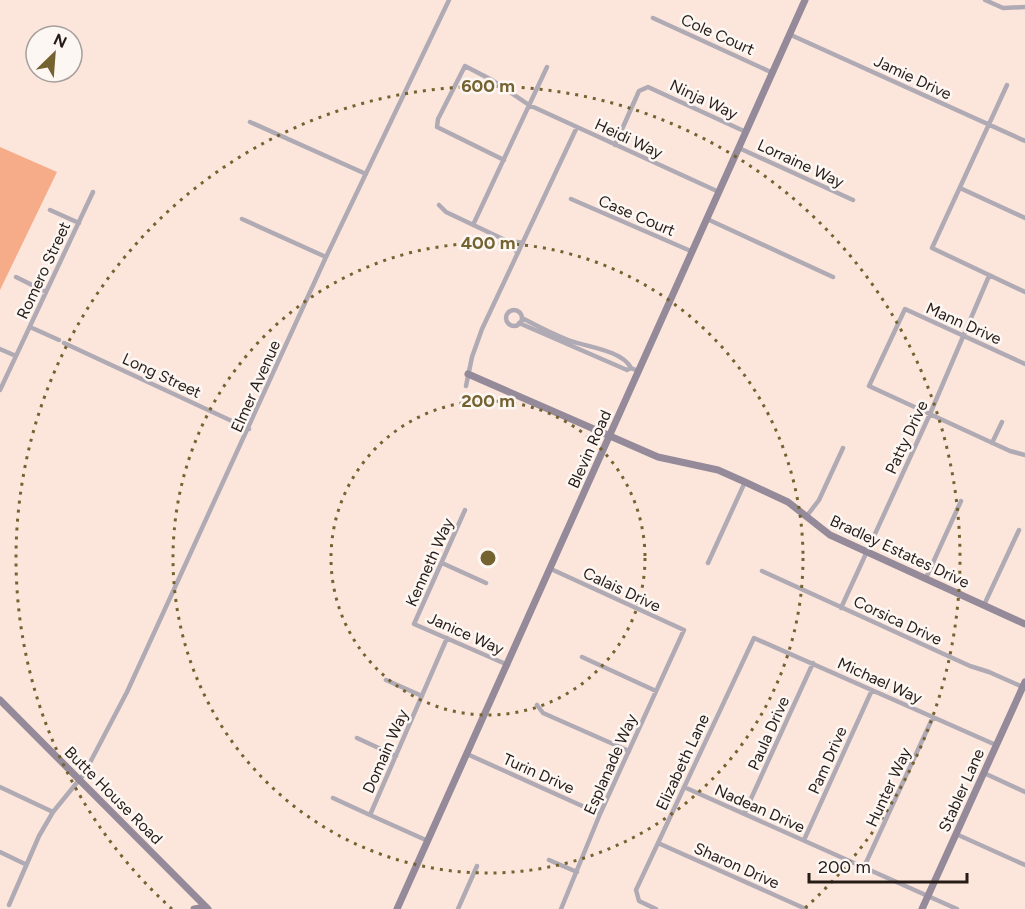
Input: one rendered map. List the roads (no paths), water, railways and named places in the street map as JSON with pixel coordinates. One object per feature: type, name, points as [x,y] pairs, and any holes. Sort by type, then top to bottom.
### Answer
[{"type":"street","name":"Elmer Avenue","points":[[8,908],[25,864],[53,812],[79,780],[128,692],[326,257],[449,0]]},
{"type":"street","name":"Blevin Road","points":[[397,909],[551,569],[635,369],[693,252],[806,0]]},
{"type":"street","points":[[985,0],[1003,8],[1025,7]]},
{"type":"street","name":"Cole Court","points":[[653,18],[773,73]]},
{"type":"street","name":"Jamie Drive","points":[[791,35],[1025,141]]},
{"type":"street","name":"Heidi Way","points":[[504,160],[437,127],[438,119],[465,66],[492,80],[529,105],[719,192]]},
{"type":"street","points":[[473,225],[547,68]]},
{"type":"street","points":[[1007,85],[932,248],[1025,292]]},
{"type":"street","name":"Ninja Way","points":[[615,145],[639,91],[648,87],[746,132]]},
{"type":"street","points":[[250,122],[366,174]]},
{"type":"street","points":[[466,386],[476,345],[577,127]]},
{"type":"street","name":"Lorraine Way","points":[[739,148],[853,200]]},
{"type":"street","points":[[960,188],[1025,218]]},
{"type":"street","name":"Romero Street","points":[[0,390],[93,192]]},
{"type":"street","name":"Case Court","points":[[571,199],[693,252]]},
{"type":"street","points":[[439,205],[446,213],[505,240],[523,243]]},
{"type":"street","points":[[50,210],[79,223]]},
{"type":"street","points":[[242,219],[326,257]]},
{"type":"street","points":[[708,219],[833,277]]},
{"type":"street","points":[[505,240],[518,253]]},
{"type":"street","name":"Patty Drive","points":[[841,608],[930,414],[989,276]]},
{"type":"street","points":[[16,277],[46,292]]},
{"type":"street","name":"Mann Drive","points":[[930,414],[869,386],[905,309],[1025,364]]},
{"type":"street","points":[[521,321],[561,340],[628,362],[635,369]]},
{"type":"street","points":[[30,327],[59,340]]},
{"type":"street","name":"Long Street","points":[[64,343],[249,429]]},
{"type":"street","points":[[0,349],[16,357]]},
{"type":"street","name":"Bradley Estates Drive","points":[[468,374],[658,457],[718,470],[745,482],[788,502],[831,535],[1025,624]]},
{"type":"street","points":[[930,414],[992,443],[1025,455]]},
{"type":"street","points":[[992,443],[1002,422]]},
{"type":"street","points":[[806,517],[819,500],[843,448]]},
{"type":"street","points":[[708,563],[745,482]]},
{"type":"street","points":[[926,578],[961,501]]},
{"type":"street","name":"Kenneth Way","points":[[414,624],[465,510]]},
{"type":"street","points":[[984,605],[1019,530]]},
{"type":"street","points":[[442,563],[486,583]]},
{"type":"street","name":"Calais Drive","points":[[551,569],[684,630]]},
{"type":"street","name":"Corsica Drive","points":[[762,572],[1024,686]]},
{"type":"street","name":"Janice Way","points":[[414,624],[508,665]]},
{"type":"street","name":"Esplanade Way","points":[[561,909],[600,814],[684,630]]},
{"type":"street","name":"Domain Way","points":[[428,841],[370,815],[447,638]]},
{"type":"street","name":"Michael Way","points":[[754,638],[996,745]]},
{"type":"street","name":"Elizabeth Lane","points":[[656,909],[639,901],[636,897],[636,890],[750,641],[754,638]]},
{"type":"street","points":[[582,657],[656,691]]},
{"type":"street","name":"Paula Drive","points":[[744,814],[813,663]]},
{"type":"street","points":[[386,680],[422,696]]},
{"type":"street","name":"Stabler Lane","points":[[922,909],[1024,686]]},
{"type":"street","name":"Pam Drive","points":[[804,840],[872,690]]},
{"type":"street","name":"Butte House Road","points":[[0,700],[206,908]]},
{"type":"street","points":[[537,705],[543,713],[628,751]]},
{"type":"street","name":"Hunter Way","points":[[864,867],[933,717]]},
{"type":"street","points":[[357,738],[396,756]]},
{"type":"street","name":"Turin Drive","points":[[467,754],[600,814]]},
{"type":"street","points":[[984,773],[1025,792]]},
{"type":"street","points":[[0,787],[53,812]]},
{"type":"street","name":"Nadean Drive","points":[[684,787],[957,909]]},
{"type":"street","points":[[333,798],[370,815]]},
{"type":"street","points":[[956,834],[1025,865]]},
{"type":"street","name":"Sharon Drive","points":[[658,843],[806,909]]},
{"type":"street","points":[[0,852],[25,864]]},
{"type":"street","points":[[549,860],[577,872]]},
{"type":"street","points":[[458,909],[477,866]]},
{"type":"street","points":[[194,909],[206,908]]}]
